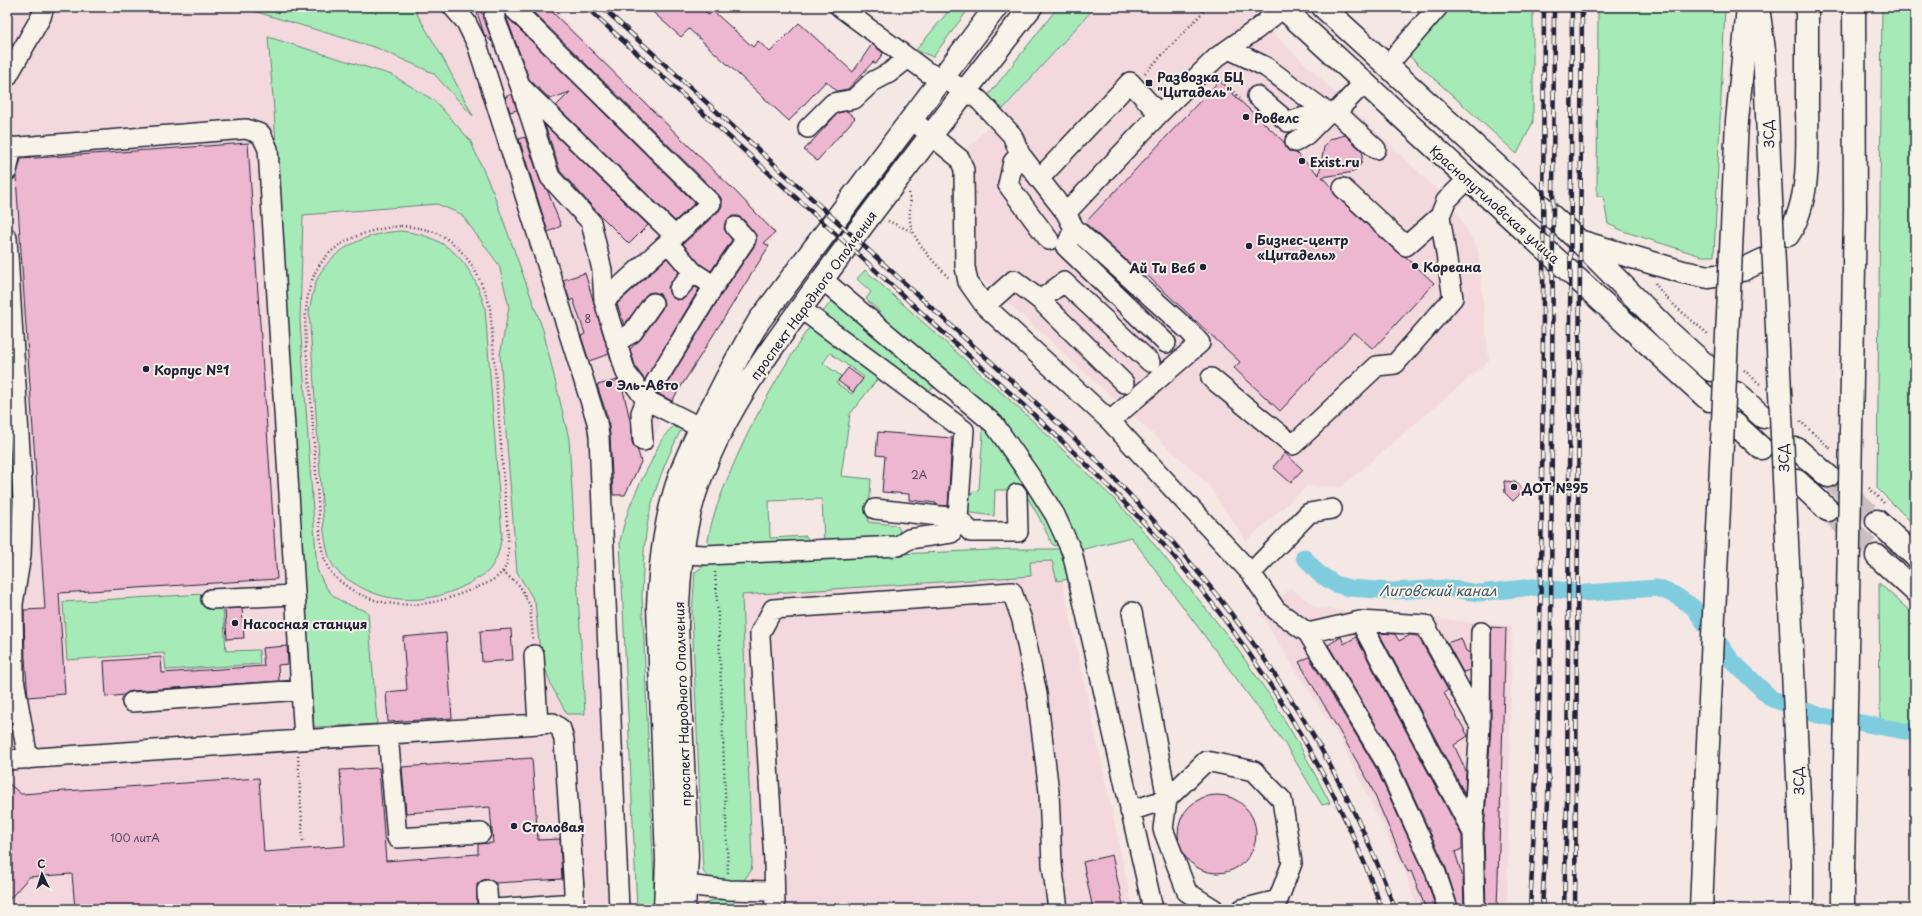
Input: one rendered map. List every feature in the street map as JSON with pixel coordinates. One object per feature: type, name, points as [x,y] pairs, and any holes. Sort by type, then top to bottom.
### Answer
[{"type":"main road","name":"проспект Народного Ополчения","points":[[665,909],[667,861],[658,637],[659,582],[666,530],[679,479],[701,428],[740,351],[759,321],[996,7]]},
{"type":"main road","name":"проспект Народного Ополчения","points":[[684,909],[687,856],[677,626],[682,554],[687,519],[699,479],[712,449],[762,363],[800,308],[931,134],[1031,7]]},
{"type":"main road","name":"Краснопутиловская улица","points":[[1283,7],[1709,400]]},
{"type":"main road","points":[[1323,7],[1579,241],[1669,332],[1711,370]]},
{"type":"main road","points":[[1701,909],[1735,152],[1748,7]]},
{"type":"main road","name":"ЗСД","points":[[1758,7],[1765,66],[1802,855],[1802,909]]},
{"type":"main road","points":[[1788,234],[1794,225],[1803,197],[1806,169],[1807,7]]},
{"type":"main road","points":[[1843,909],[1855,210],[1854,7]]},
{"type":"main road","points":[[1579,241],[1683,272],[1709,277],[1715,276]]},
{"type":"main road","points":[[1742,270],[1763,260]]},
{"type":"main road","points":[[1736,393],[1763,417]]},
{"type":"main road","points":[[1735,424],[1761,448]]},
{"type":"main road","points":[[1797,449],[1828,476]]},
{"type":"main road","points":[[1797,481],[1828,510]]},
{"type":"main road","points":[[1882,513],[1915,556]]},
{"type":"main road","points":[[1877,556],[1915,591]]},
{"type":"main road","points":[[1843,872],[1849,909]]},
{"type":"lane","points":[[7,77],[41,17],[44,7]]},
{"type":"lane","points":[[453,7],[466,22],[477,44],[597,422],[619,909]]},
{"type":"lane","points":[[497,7],[494,16],[520,85],[550,176],[591,222],[602,270],[604,301],[626,373],[646,400],[701,428]]},
{"type":"lane","points":[[512,7],[711,203],[604,301]]},
{"type":"lane","points":[[840,7],[907,59],[927,72],[966,90],[979,100],[1012,135],[1020,154],[1070,221],[1189,330],[1200,343],[1110,421]]},
{"type":"lane","points":[[1166,343],[1066,247],[1070,221],[1159,114],[1217,57],[1257,30],[1283,7]]},
{"type":"lane","points":[[1387,66],[1438,7]]},
{"type":"lane","points":[[1229,49],[1266,67],[1332,112],[1376,149]]},
{"type":"lane","points":[[808,128],[833,103],[854,99],[872,82],[889,74],[907,59]]},
{"type":"lane","points":[[1039,178],[1130,82],[1159,114]]},
{"type":"lane","points":[[1295,142],[1306,136],[1364,83]]},
{"type":"lane","points":[[520,85],[672,240],[693,272],[714,286]]},
{"type":"lane","points":[[1250,99],[1288,122],[1314,114],[1332,112]]},
{"type":"lane","points":[[911,119],[960,159],[964,170],[965,267],[968,282],[985,306],[1110,421],[1251,573],[1276,610],[1308,633],[1386,763],[1435,870],[1448,909]]},
{"type":"lane","points":[[7,171],[9,148],[246,129],[261,134],[268,149],[294,595],[301,690],[300,740]]},
{"type":"lane","points":[[1020,154],[1013,162],[1008,185],[1049,240]]},
{"type":"lane","points":[[1343,188],[1406,246],[1440,216],[1446,201],[1468,179]]},
{"type":"lane","points":[[1211,378],[1293,445],[1377,366],[1395,364],[1453,298],[1440,216]]},
{"type":"lane","points":[[655,383],[714,286],[746,239],[735,227]]},
{"type":"lane","points":[[7,238],[23,500],[21,555],[13,604],[14,679],[28,759]]},
{"type":"lane","points":[[679,289],[693,272]]},
{"type":"lane","points":[[822,279],[994,424],[1033,480],[1055,515],[1072,552],[1153,909]]},
{"type":"lane","points":[[985,306],[1014,280],[1040,300],[1124,383]]},
{"type":"lane","points":[[1040,300],[1064,282],[1150,362]]},
{"type":"lane","points":[[616,342],[632,333],[653,303]]},
{"type":"lane","points":[[682,554],[706,555],[898,546],[908,540],[951,533],[958,518],[964,430],[800,308]]},
{"type":"lane","points":[[643,441],[641,413],[646,400]]},
{"type":"lane","points":[[875,509],[958,518],[971,532],[1018,532],[1017,494]]},
{"type":"lane","points":[[1251,573],[1309,513],[1332,509]]},
{"type":"lane","points":[[686,885],[729,890],[774,900],[774,860],[760,637],[760,633],[773,609],[1012,592],[1022,620],[1037,694],[1049,792],[1052,864],[1058,909]]},
{"type":"lane","points":[[212,600],[294,595]]},
{"type":"lane","points":[[1132,612],[1167,799],[1163,829],[1187,892],[1214,909]]},
{"type":"lane","points":[[1308,633],[1360,621],[1425,625],[1480,725]]},
{"type":"lane","points":[[1360,621],[1473,833]]},
{"type":"lane","points":[[1475,909],[1473,833],[1480,725],[1481,632]]},
{"type":"lane","points":[[534,655],[538,724]]},
{"type":"lane","points":[[132,702],[301,690]]},
{"type":"lane","points":[[7,760],[553,723],[562,729],[564,740],[574,906],[494,909]]},
{"type":"lane","points":[[388,734],[397,838],[481,833]]},
{"type":"lane","points":[[1130,812],[1167,799],[1206,761],[1254,771],[1282,800],[1292,863],[1278,900],[1242,909]]},
{"type":"lane","points":[[487,890],[488,909]]},
{"type":"path","points":[[1130,82],[1148,70],[1208,7]]},
{"type":"path","points":[[1208,67],[1250,99]]},
{"type":"path","points":[[909,191],[912,203],[910,220],[912,231],[929,255],[953,282]]},
{"type":"path","points":[[886,221],[912,231]]},
{"type":"path","points":[[401,226],[434,232],[449,241],[464,255],[484,286],[490,307],[508,534],[508,554],[503,572],[486,584],[457,596],[434,602],[410,605],[383,603],[358,594],[338,580],[328,568],[322,551],[320,532],[305,312],[315,273],[328,255],[361,233],[380,228],[401,226]]},
{"type":"path","points":[[1742,368],[1763,387]]},
{"type":"path","points":[[1796,418],[1835,454]]},
{"type":"path","points":[[1866,485],[1882,513]]},
{"type":"path","points":[[706,555],[715,563],[729,890]]},
{"type":"path","points":[[503,572],[520,586],[530,606],[534,655]]},
{"type":"path","points":[[300,740],[303,841]]},
{"type":"shaded area","points":[[7,7],[551,7],[777,232],[670,405],[625,495],[609,496],[626,909],[7,909]]},
{"type":"shaded area","points":[[1096,7],[1246,7],[1452,204],[1478,250],[1489,361],[1341,487],[1307,486],[1246,541],[1206,482],[973,271],[965,152]]},
{"type":"shaded area","points":[[1056,552],[1133,909],[734,909],[721,575]]},
{"type":"shaded area","points":[[1291,588],[1317,608],[1512,626],[1507,909],[1417,909],[1407,877],[1340,739],[1260,614]]},
{"type":"green space","points":[[240,7],[413,7],[445,62],[473,116],[433,73],[377,48]]},
{"type":"green space","points":[[952,7],[970,7],[933,57],[916,50]]},
{"type":"green space","points":[[1058,7],[1095,7],[1003,109],[987,97]]},
{"type":"green space","points":[[1444,7],[1533,7],[1533,122],[1517,154],[1407,54]]},
{"type":"green space","points":[[1598,7],[1725,7],[1714,256],[1701,256],[1626,232],[1608,224],[1603,196],[1597,196]]},
{"type":"green space","points":[[1882,7],[1915,7],[1915,526],[1877,488]]},
{"type":"green space","points":[[268,37],[392,75],[435,101],[470,140],[493,192],[543,330],[569,439],[585,714],[567,714],[551,685],[540,653],[535,602],[517,572],[500,355],[509,307],[499,265],[461,214],[437,204],[303,215],[300,321],[317,569],[326,587],[336,598],[368,612],[377,724],[314,727],[285,321],[274,110]]},
{"type":"green space","points":[[401,231],[418,234],[433,239],[456,254],[465,265],[480,292],[485,308],[502,535],[497,557],[490,569],[483,575],[454,591],[439,596],[410,600],[380,595],[366,590],[336,570],[330,560],[324,532],[309,311],[317,279],[334,256],[365,238],[389,232]]},
{"type":"green space","points":[[865,270],[1034,422],[1119,504],[1145,533],[1232,641],[1272,699],[1300,746],[1330,803],[1322,805],[1285,744],[1131,537],[1080,550],[1056,501],[879,316],[881,313],[866,299],[871,292],[857,279]]},
{"type":"green space","points":[[832,301],[936,387],[927,391],[821,314]]},
{"type":"green space","points":[[811,327],[879,377],[850,414],[841,476],[871,479],[868,522],[895,525],[900,530],[898,537],[824,542],[822,499],[769,501],[770,538],[806,536],[810,541],[707,547],[712,521],[735,460],[774,385],[807,330]],"holes":[[[830,353],[864,377],[852,394],[836,383],[841,376],[823,363]]]},
{"type":"green space","points":[[674,426],[682,428],[664,466],[655,492],[648,519],[644,548],[642,595],[655,909],[637,909],[620,542],[628,511],[636,491],[660,442]]},
{"type":"green space","points":[[983,426],[1005,452],[1025,482],[1050,528],[1057,543],[1056,546],[1052,544],[1039,517],[1023,490],[995,490],[994,516],[965,512],[969,495],[979,489]]},
{"type":"green space","points":[[1015,549],[1059,549],[1069,579],[1057,581],[1052,561],[1030,562],[1031,576],[742,595],[752,863],[751,871],[743,881],[726,882],[715,880],[706,875],[703,871],[692,615],[695,572],[710,562]]},
{"type":"green space","points":[[1879,583],[1915,616],[1915,728],[1880,721]]},
{"type":"green space","points":[[222,593],[226,651],[259,650],[260,664],[166,670],[164,653],[67,660],[63,602]]},
{"type":"green space","points":[[734,898],[734,909],[698,909],[710,901]]},
{"type":"building","points":[[528,7],[547,7],[738,194],[775,233],[764,243],[769,246],[672,401],[657,393],[664,389],[723,292],[755,245],[756,235],[743,219],[738,216],[732,216],[725,223],[724,229],[732,240],[711,271],[700,264],[683,244],[719,211],[722,206],[722,200],[719,195]]},
{"type":"building","points":[[647,7],[701,7],[709,15],[713,11],[753,47],[758,41],[770,52],[799,23],[853,72],[872,44],[883,53],[876,64],[873,62],[848,89],[837,91],[826,81],[789,121],[689,29],[681,37]]},
{"type":"building","points":[[476,9],[484,15],[492,42],[484,34]]},
{"type":"building","points":[[506,16],[695,203],[675,221],[556,106],[570,92],[550,99],[529,79]]},
{"type":"building","name":"Бизнес-центр «Цитадель»","points":[[1219,81],[1284,142],[1286,148],[1290,152],[1296,153],[1319,175],[1324,147],[1330,139],[1345,135],[1363,152],[1361,164],[1354,172],[1322,177],[1332,188],[1336,196],[1399,254],[1406,257],[1434,283],[1373,349],[1354,332],[1280,411],[1234,368],[1240,362],[1137,266],[1135,268],[1085,223]]},
{"type":"building","points":[[512,94],[517,110],[510,112],[505,97]]},
{"type":"building","points":[[847,111],[855,118],[817,161],[804,150],[838,113]]},
{"type":"building","points":[[545,125],[648,225],[629,244],[560,171]]},
{"type":"building","points":[[525,137],[540,180],[548,192],[561,226],[548,232],[519,139]]},
{"type":"building","name":"Корпус №1","points":[[248,143],[277,579],[59,593],[65,694],[28,697],[25,658],[24,610],[45,609],[16,177],[21,159]]},
{"type":"building","points":[[667,258],[679,272],[668,287],[672,297],[677,300],[682,299],[695,287],[699,289],[645,380],[636,368],[630,349],[641,339],[662,309],[664,304],[663,299],[660,294],[654,292],[648,293],[624,325],[617,304]]},
{"type":"building","points":[[585,273],[609,354],[589,361],[581,336],[585,334],[573,299],[570,301],[563,280]]},
{"type":"building","points":[[848,368],[863,379],[853,392],[838,381]]},
{"type":"building","points":[[618,380],[622,386],[630,420],[632,442],[638,451],[641,462],[625,495],[613,495],[608,419],[597,385]]},
{"type":"building","points":[[878,432],[952,438],[948,506],[909,500],[909,494],[882,492],[885,456],[876,455]]},
{"type":"building","points":[[1285,453],[1303,470],[1291,483],[1273,467]]},
{"type":"building","name":"ДОТ №95","points":[[1504,481],[1515,482],[1524,490],[1513,501],[1505,493]]},
{"type":"building","name":"Насосная станция","points":[[242,608],[244,638],[227,639],[225,609]]},
{"type":"building","points":[[1491,627],[1506,628],[1497,909],[1486,909],[1484,833],[1491,725]]},
{"type":"building","points":[[511,629],[513,660],[482,662],[480,631]]},
{"type":"building","points":[[446,633],[452,718],[388,722],[386,692],[407,690],[403,637]]},
{"type":"building","points":[[1379,633],[1395,634],[1399,641],[1410,635],[1418,636],[1448,690],[1444,693],[1468,736],[1454,745],[1466,771],[1465,794]]},
{"type":"building","points":[[1341,637],[1344,644],[1356,637],[1462,836],[1462,849],[1455,852],[1463,878],[1464,909],[1459,909],[1445,865],[1396,758],[1328,645]]},
{"type":"building","points":[[1461,638],[1466,651],[1470,653],[1470,670],[1463,672],[1447,643]]},
{"type":"building","points":[[287,646],[288,664],[278,665],[279,681],[131,691],[124,695],[106,697],[104,661],[161,657],[162,673],[264,666],[262,648]]},
{"type":"building","points":[[1309,657],[1376,768],[1425,874],[1436,909],[1426,909],[1411,871],[1408,872],[1369,782],[1299,662]]},
{"type":"building","points":[[532,758],[538,840],[560,839],[562,879],[495,883],[487,879],[481,881],[477,884],[477,909],[75,909],[72,874],[29,877],[7,902],[7,860],[9,860],[7,831],[7,782],[21,794],[259,778],[264,852],[345,846],[340,770],[379,768],[386,861],[478,854],[478,844],[493,843],[490,807],[406,813],[402,767]]},
{"type":"building","points":[[1217,795],[1232,798],[1245,806],[1253,819],[1256,834],[1253,849],[1245,862],[1232,870],[1217,873],[1202,870],[1189,862],[1181,849],[1178,834],[1181,819],[1189,806],[1202,798]]},
{"type":"building","points":[[1112,855],[1124,909],[1093,909],[1083,862]]},
{"type":"waterway","name":"Лиговский канал","points":[[1304,557],[1318,573],[1335,584],[1349,588],[1392,591],[1446,588],[1479,593],[1533,587],[1586,593],[1657,588],[1675,595],[1693,607],[1732,661],[1772,699],[1818,715],[1915,733]]},
{"type":"tunnel","points":[[1828,476],[1877,521]]},
{"type":"tunnel","points":[[1828,510],[1877,556]]},
{"type":"railway","points":[[586,7],[1043,423],[1072,450],[1155,535],[1191,576],[1225,620],[1287,711],[1315,759],[1340,808],[1382,909]]},
{"type":"railway","points":[[602,7],[1070,434],[1170,539],[1217,595],[1260,653],[1300,713],[1336,775],[1368,841],[1395,909]]},
{"type":"railway","points":[[1530,909],[1539,684],[1541,571],[1544,7]]},
{"type":"railway","points":[[1542,909],[1548,802],[1551,627],[1554,7]]},
{"type":"railway","points":[[1564,909],[1567,803],[1572,7]]},
{"type":"railway","points":[[1575,909],[1582,7]]},
{"type":"place","name":"Развозка БЦ \"Цитадель\"","points":[[1149,83]]},
{"type":"place","name":"Ровелс","points":[[1246,117]]},
{"type":"place","name":"Exist.ru","points":[[1302,161]]},
{"type":"place","name":"Бизнес-центр «Цитадель»","points":[[1249,246]]},
{"type":"place","name":"Кореана","points":[[1415,266]]},
{"type":"place","name":"Ай Ти Веб","points":[[1203,267]]},
{"type":"place","name":"Корпус №1","points":[[146,369]]},
{"type":"place","name":"Эль-Авто","points":[[609,384]]},
{"type":"place","name":"ДОТ №95","points":[[1514,487]]},
{"type":"place","name":"Насосная станция","points":[[235,623]]},
{"type":"place","name":"Столовая","points":[[514,826]]}]
